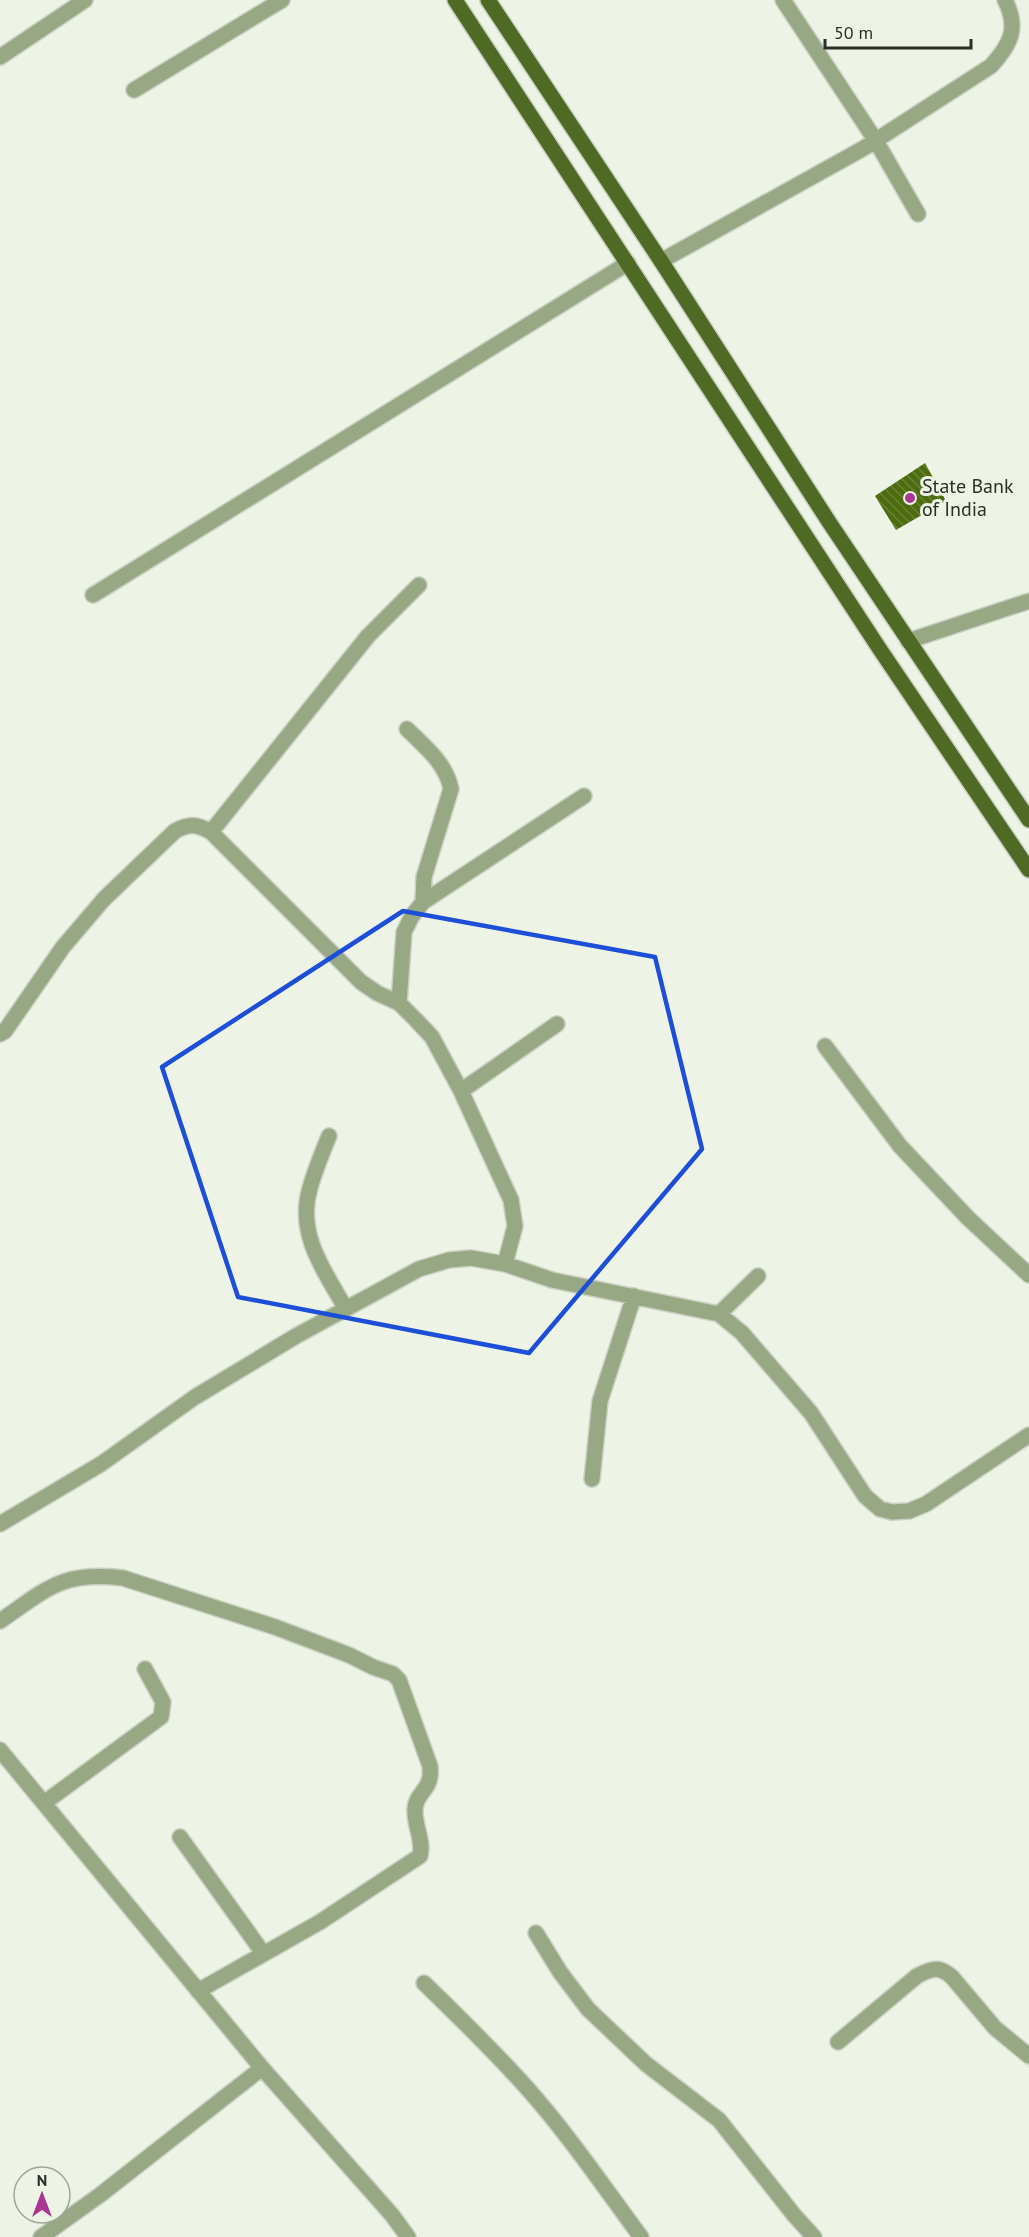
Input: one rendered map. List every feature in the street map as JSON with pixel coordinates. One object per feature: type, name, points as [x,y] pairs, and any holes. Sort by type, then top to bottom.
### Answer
[{"type":"main road","points":[[455,0],[879,648],[1029,870]]},
{"type":"main road","points":[[488,0],[908,641],[1029,820]]},
{"type":"street","points":[[0,57],[86,0]]},
{"type":"street","points":[[134,90],[282,0]]},
{"type":"street","points":[[783,0],[876,141],[918,214]]},
{"type":"street","points":[[661,261],[876,141],[991,66],[1004,52],[1012,33],[1011,13],[1005,0]]},
{"type":"street","points":[[93,596],[628,263]]},
{"type":"street","points":[[211,832],[368,636],[419,585]]},
{"type":"street","points":[[908,641],[1029,601]]},
{"type":"street","points":[[408,729],[441,765],[451,789],[424,877],[423,902]]},
{"type":"street","points":[[399,1003],[404,932],[412,916],[423,902],[584,796]]},
{"type":"street","points":[[0,1034],[63,947],[104,899],[175,831],[187,824],[199,825],[211,832],[361,982],[377,993],[399,1003],[432,1037],[461,1091],[511,1200],[515,1226],[505,1264]]},
{"type":"street","points":[[461,1091],[557,1023]]},
{"type":"street","points":[[825,1046],[900,1146],[968,1218],[1029,1275]]},
{"type":"street","points":[[329,1136],[309,1190],[306,1213],[308,1234],[316,1257],[346,1309]]},
{"type":"street","points":[[0,1524],[101,1464],[195,1397],[346,1309],[419,1269],[448,1260],[471,1258],[505,1264],[552,1280],[719,1314],[742,1333],[811,1413],[865,1496],[880,1509],[892,1512],[909,1510],[926,1504],[1029,1435]]},
{"type":"street","points":[[719,1314],[758,1276]]},
{"type":"street","points":[[592,1479],[600,1401],[634,1296]]},
{"type":"street","points":[[0,1621],[61,1581],[79,1576],[99,1575],[123,1578],[311,1640],[393,1674],[399,1680],[430,1767],[431,1777],[428,1788],[416,1804],[414,1812],[421,1837],[420,1856],[320,1922],[198,1991]]},
{"type":"street","points":[[44,1803],[161,1717],[163,1702],[145,1669]]},
{"type":"street","points":[[0,1750],[262,2068],[392,2215],[408,2237]]},
{"type":"street","points":[[180,1837],[263,1953]]},
{"type":"street","points":[[536,1933],[560,1972],[588,2009],[646,2064],[719,2120],[814,2237]]},
{"type":"street","points":[[838,2042],[918,1976],[937,1968],[945,1970],[995,2028],[1029,2056]]},
{"type":"street","points":[[424,1983],[483,2040],[528,2089],[641,2237]]},
{"type":"street","points":[[41,2237],[100,2195],[262,2068]]},
{"type":"highlighted area","points":[[403,911],[655,957],[702,1149],[529,1353],[238,1297],[162,1067]]},
{"type":"building","name":"State Bank of India","points":[[925,463],[946,501],[896,530],[875,496]]},
{"type":"place","name":"State Bank of India","points":[[910,498]]}]
